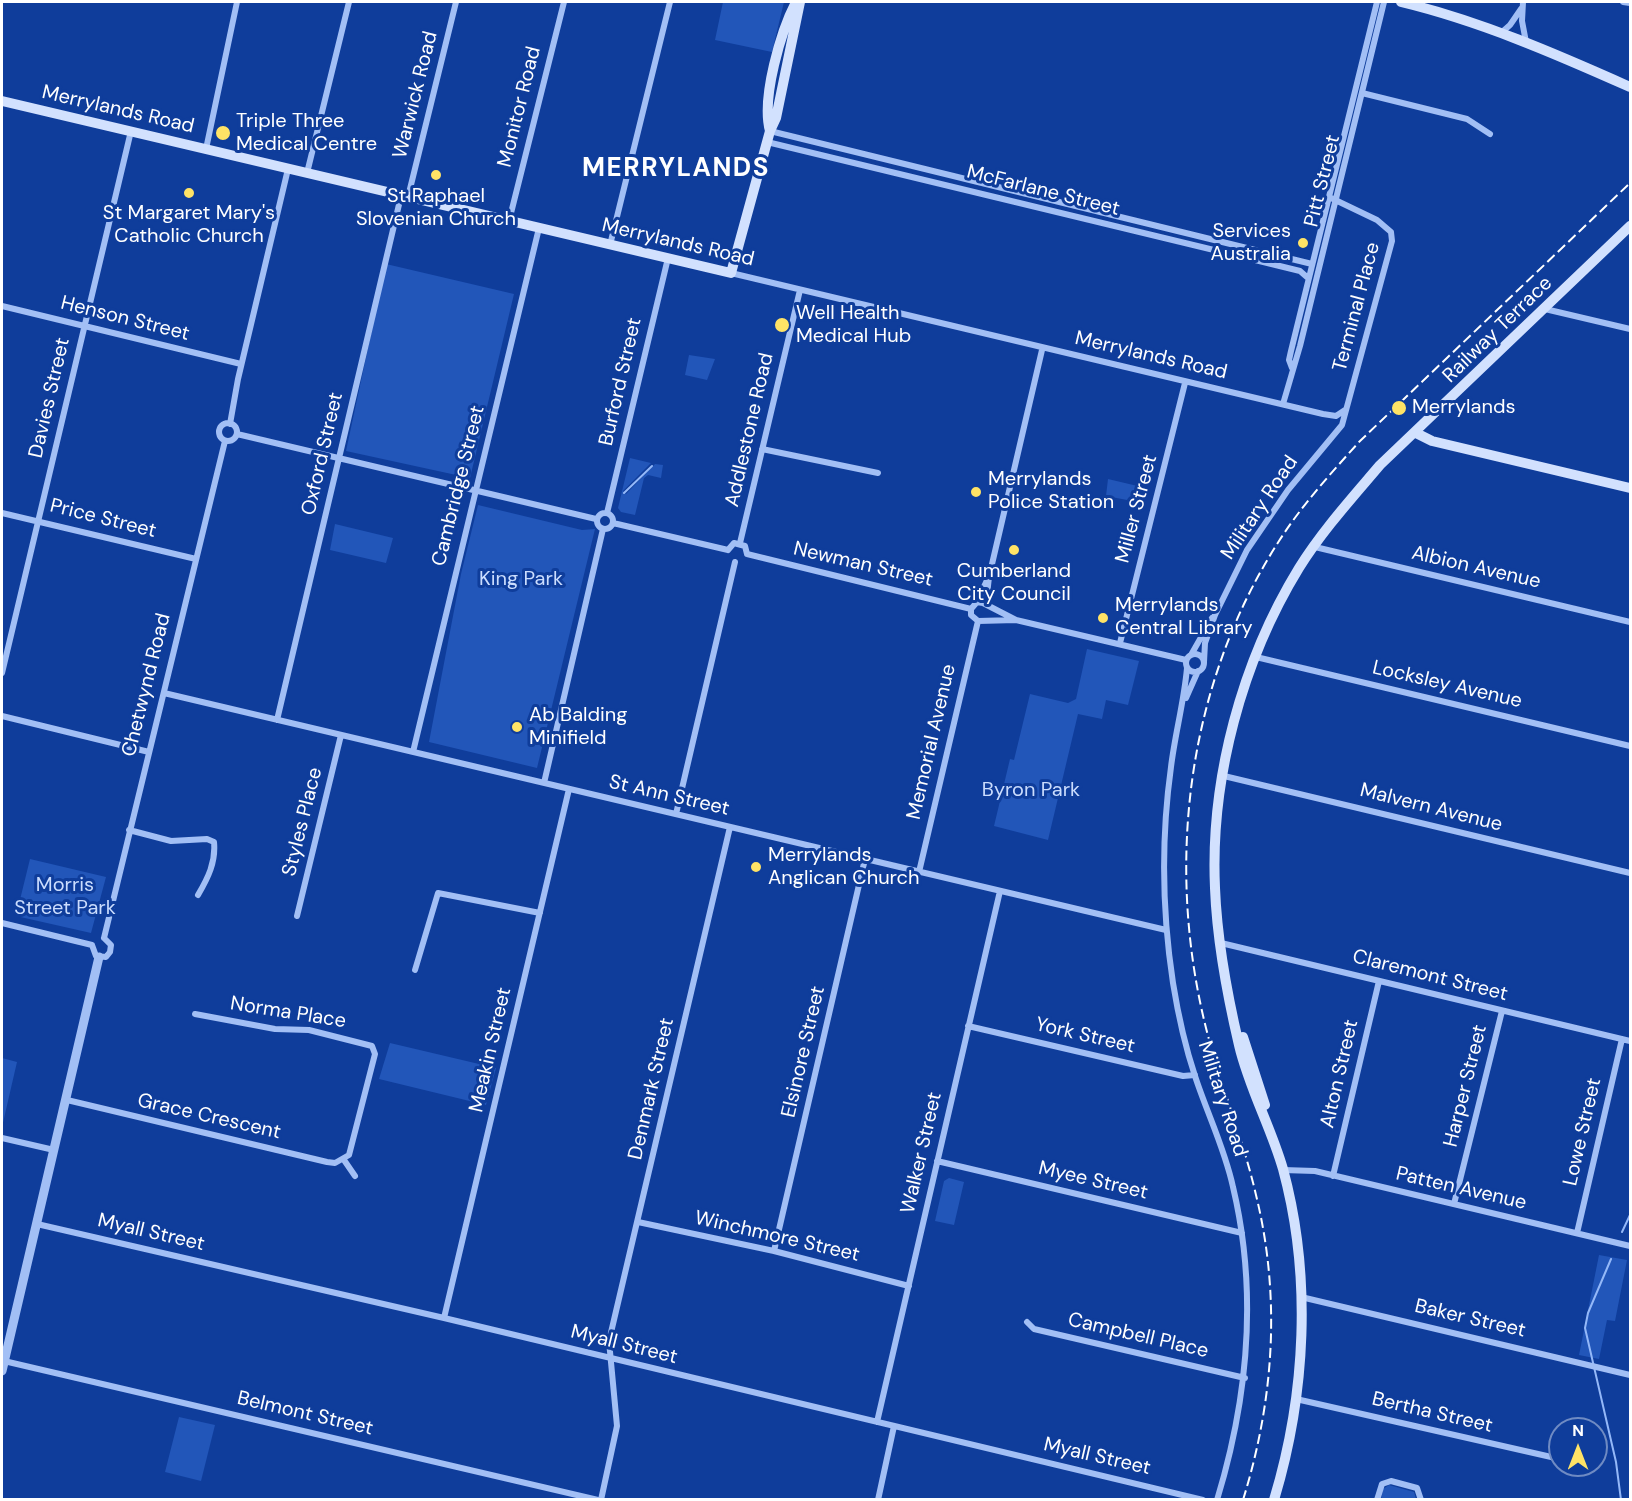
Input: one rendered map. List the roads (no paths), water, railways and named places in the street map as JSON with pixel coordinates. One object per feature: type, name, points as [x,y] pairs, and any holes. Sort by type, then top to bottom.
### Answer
[{"type":"main road","points":[[731,273],[768,136],[776,118],[798,2]]},
{"type":"main road","points":[[1401,2],[1450,14],[1630,87]]},
{"type":"main road","name":"Merrylands Road","points":[[2,101],[731,273]]},
{"type":"main road","name":"Railway Terrace","points":[[1274,1500],[1296,1399],[1301,1297],[1294,1230],[1283,1170],[1269,1124],[1244,1065],[1221,943],[1215,887],[1217,829],[1224,776],[1235,722],[1256,657],[1283,598],[1315,547],[1380,465],[1630,226]]},
{"type":"main road","points":[[1416,433],[1432,441],[1630,488]]},
{"type":"street","points":[[206,149],[237,2]]},
{"type":"street","points":[[308,173],[349,2]]},
{"type":"street","name":"Warwick Road","points":[[405,196],[456,2]]},
{"type":"street","name":"Monitor Road","points":[[509,221],[564,2]]},
{"type":"street","points":[[610,245],[670,2]]},
{"type":"street","name":"Pitt Street","points":[[1283,404],[1298,354],[1377,2]]},
{"type":"street","name":"Pitt Street","points":[[1292,368],[1289,360],[1308,278],[1362,93],[1384,2]]},
{"type":"street","points":[[1623,2],[1630,3]]},
{"type":"street","points":[[1501,33],[1510,25],[1522,5]]},
{"type":"street","points":[[1522,5],[1526,44]]},
{"type":"street","points":[[1362,93],[1467,119],[1490,134]]},
{"type":"street","name":"Davies Street","points":[[2,673],[131,131]]},
{"type":"street","name":"McFarlane Street","points":[[768,136],[1312,264]]},
{"type":"street","name":"McFarlane Street","points":[[768,136],[1247,258],[1300,272],[1308,278]]},
{"type":"street","points":[[230,424],[241,364],[288,169]]},
{"type":"street","name":"Oxford Street","points":[[277,720],[405,196]]},
{"type":"street","name":"Terminal Place","points":[[1333,198],[1387,226],[1392,237],[1365,348],[1342,425]]},
{"type":"street","name":"Cambridge Street","points":[[413,752],[539,228]]},
{"type":"street","name":"Burford Street","points":[[607,513],[668,258]]},
{"type":"street","name":"Merrylands Road","points":[[731,273],[1042,350],[1330,416],[1338,415],[1345,410]]},
{"type":"street","name":"Addlestone Road","points":[[740,543],[800,290]]},
{"type":"street","name":"Henson Street","points":[[2,306],[241,364]]},
{"type":"street","points":[[1545,309],[1630,330]]},
{"type":"street","points":[[981,621],[990,613],[987,605],[989,577],[1042,350]]},
{"type":"street","name":"Miller Street","points":[[1120,643],[1185,383]]},
{"type":"street","points":[[230,424],[235,426],[237,434]]},
{"type":"street","points":[[230,424],[220,429],[220,437],[225,441],[232,440],[237,434]]},
{"type":"street","name":"Military Road","points":[[1189,657],[1215,615],[1257,534],[1288,490],[1342,425]]},
{"type":"street","points":[[237,434],[596,519]]},
{"type":"street","name":"Chetwynd Road","points":[[104,938],[225,441]]},
{"type":"street","points":[[762,449],[878,473]]},
{"type":"street","name":"Price Street","points":[[2,513],[196,559]]},
{"type":"street","points":[[607,513],[611,515],[613,523],[608,529],[603,529],[598,526],[596,519],[599,514],[607,513]]},
{"type":"street","points":[[613,523],[728,550]]},
{"type":"street","points":[[544,783],[603,529]]},
{"type":"street","points":[[734,543],[740,543],[745,546],[747,554],[744,560],[735,562],[728,556],[728,550],[734,543]]},
{"type":"street","name":"Albion Avenue","points":[[1315,547],[1630,622]]},
{"type":"street","name":"Newman Street","points":[[747,554],[971,609]]},
{"type":"street","points":[[676,814],[735,562]]},
{"type":"street","points":[[989,577],[971,609],[973,618],[981,621],[1016,620],[1189,657],[1198,655],[1204,662],[1198,671],[1188,668],[1189,657]]},
{"type":"street","points":[[977,602],[1016,620]]},
{"type":"street","name":"Military Road","points":[[1204,662],[1205,643],[1215,615]]},
{"type":"street","name":"Memorial Avenue","points":[[919,872],[981,621]]},
{"type":"street","name":"Locksley Avenue","points":[[1256,657],[1630,746]]},
{"type":"street","name":"Military Road","points":[[1188,668],[1166,806],[1164,858],[1166,930],[1180,1017],[1195,1076],[1233,1185],[1242,1233],[1248,1314],[1245,1378],[1235,1437],[1217,1500]]},
{"type":"street","name":"Military Road","points":[[1183,707],[1198,671]]},
{"type":"street","name":"St Ann Street","points":[[164,693],[1166,930]]},
{"type":"street","points":[[2,716],[149,752]]},
{"type":"street","name":"Styles Place","points":[[297,916],[341,735]]},
{"type":"street","name":"Malvern Avenue","points":[[1224,776],[1630,873]]},
{"type":"street","name":"Meakin Street","points":[[444,1318],[569,789]]},
{"type":"street","name":"Denmark Street","points":[[599,1500],[617,1426],[609,1341],[730,827]]},
{"type":"street","points":[[129,830],[171,841],[207,839],[214,842],[215,853],[209,877],[198,895]]},
{"type":"street","name":"Elsinore Street","points":[[774,1251],[865,859]]},
{"type":"street","name":"Walker Street","points":[[877,1422],[1000,891]]},
{"type":"street","points":[[415,970],[438,893],[540,913]]},
{"type":"street","points":[[2,923],[92,945]]},
{"type":"street","points":[[104,938],[110,942],[111,952],[106,957],[99,957],[94,954],[92,945],[95,940],[104,938]]},
{"type":"street","name":"Claremont Street","points":[[1221,943],[1630,1041]]},
{"type":"street","points":[[2,1371],[99,957]]},
{"type":"street","name":"Alton Street","points":[[1333,1176],[1379,981]]},
{"type":"street","name":"Harper Street","points":[[1454,1204],[1502,1011]]},
{"type":"street","name":"Norma Place","points":[[195,1014],[275,1029],[309,1030],[374,1048],[375,1054],[352,1150],[344,1160]]},
{"type":"street","name":"York Street","points":[[968,1026],[1183,1076],[1195,1076]]},
{"type":"street","name":"Lowe Street","points":[[1577,1233],[1622,1039]]},
{"type":"street","name":"Grace Crescent","points":[[67,1100],[327,1162],[344,1160]]},
{"type":"street","points":[[2,1138],[54,1150]]},
{"type":"street","points":[[344,1160],[355,1176]]},
{"type":"street","name":"Myee Street","points":[[937,1161],[1242,1233]]},
{"type":"street","name":"Patten Avenue","points":[[1283,1170],[1299,1169],[1333,1176],[1630,1246]]},
{"type":"street","name":"Winchmore Street","points":[[638,1222],[774,1251],[909,1286]]},
{"type":"street","name":"Myall Street","points":[[37,1224],[444,1318],[1203,1500]]},
{"type":"street","name":"Baker Street","points":[[1301,1297],[1630,1375]]},
{"type":"street","name":"Campbell Place","points":[[1027,1322],[1034,1329],[1245,1378]]},
{"type":"street","name":"Belmont Street","points":[[4,1361],[599,1500]]},
{"type":"street","name":"Bertha Street","points":[[1296,1399],[1548,1456]]},
{"type":"street","points":[[878,1500],[894,1426]]},
{"type":"street","points":[[1377,1500],[1382,1484],[1391,1481],[1417,1488],[1420,1500]]},
{"type":"waterway","points":[[624,493],[652,466]]},
{"type":"waterway","points":[[1622,1232],[1630,1215]]},
{"type":"waterway","points":[[1611,1259],[1588,1313],[1585,1328],[1616,1462],[1621,1500]]},
{"type":"railway","points":[[1243,1500],[1262,1424],[1267,1386],[1271,1310],[1264,1233],[1245,1153],[1206,1028],[1194,966],[1187,903],[1187,840],[1193,777],[1205,715],[1223,654],[1248,596],[1279,541],[1307,502],[1360,441],[1630,183]]},
{"type":"place","name":"Triple Three Medical Centre","points":[[223,133]]},
{"type":"place","name":"St Raphael Slovenian Church","points":[[436,175]]},
{"type":"place","name":"St Margaret Mary's Catholic Church","points":[[189,193]]},
{"type":"place","name":"Services Australia","points":[[1303,243]]},
{"type":"place","name":"Well Health Medical Hub","points":[[782,325]]},
{"type":"place","name":"Merrylands","points":[[1399,408]]},
{"type":"place","name":"Merrylands Police Station","points":[[976,492]]},
{"type":"place","name":"Cumberland City Council","points":[[1014,550]]},
{"type":"place","name":"Merrylands Central Library","points":[[1103,618]]},
{"type":"place","name":"Ab Balding Minifield","points":[[517,727]]},
{"type":"place","name":"Merrylands Anglican Church","points":[[756,867]]},
{"type":"district","name":"MERRYLANDS","points":[[676,169]]},
{"type":"park label","name":"King Park","points":[[521,580]]},
{"type":"park label","name":"Byron Park","points":[[1031,791]]},
{"type":"park label","name":"Morris Street Park","points":[[65,898]]}]
